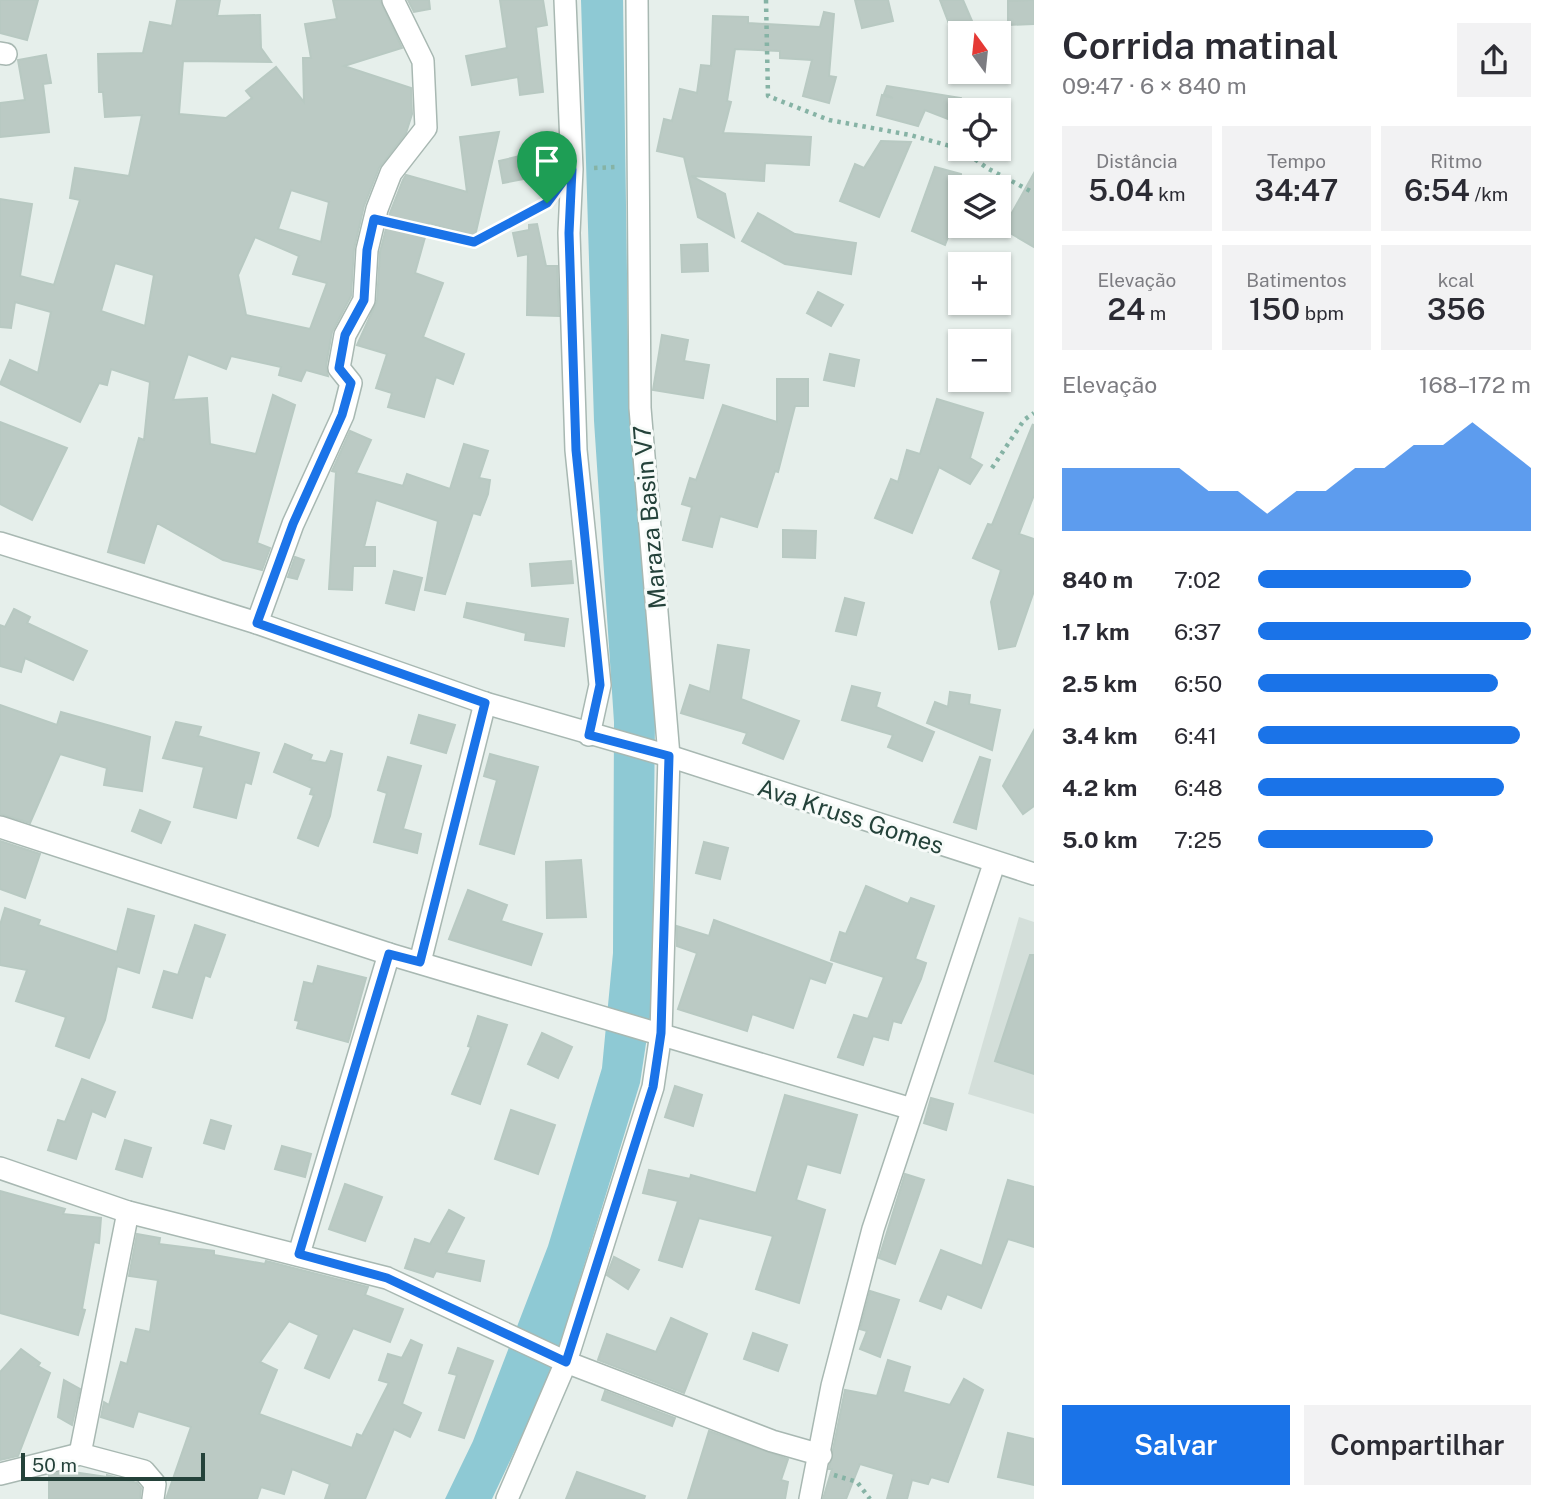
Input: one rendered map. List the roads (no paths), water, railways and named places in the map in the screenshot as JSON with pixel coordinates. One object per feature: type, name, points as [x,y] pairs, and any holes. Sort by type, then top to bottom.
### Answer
[{"type":"street","points":[[257,623],[293,524],[342,415],[351,383],[339,368],[345,335],[364,300],[367,250],[374,219],[391,173],[426,128],[423,61],[393,0]]},
{"type":"street","points":[[565,0],[572,169],[569,233],[576,450],[600,685],[589,735]]},
{"type":"street","name":"Maraza Basin V7","points":[[508,1499],[566,1362],[653,1087],[661,1033],[669,756],[640,408],[636,0]]},
{"type":"street","name":"Ava Kruss Gomes","points":[[0,543],[257,623],[485,703],[669,756],[994,864],[1034,874]]},
{"type":"street","points":[[420,962],[485,703]]},
{"type":"street","points":[[0,827],[389,954],[912,1109]]},
{"type":"street","points":[[810,1499],[832,1386],[870,1242],[994,864]]},
{"type":"street","points":[[299,1254],[389,954]]},
{"type":"street","points":[[0,1168],[128,1212],[387,1278],[566,1362],[772,1441],[819,1463]]},
{"type":"street","points":[[80,1454],[128,1212]]},
{"type":"street","points":[[0,1474],[80,1454],[144,1471],[155,1483],[153,1499]]},
{"type":"water","points":[[581,0],[623,0],[629,411],[655,719],[652,1004],[640,1083],[551,1374],[492,1499],[445,1499],[473,1441],[548,1246],[602,1068],[613,953],[614,722],[594,421]]}]
